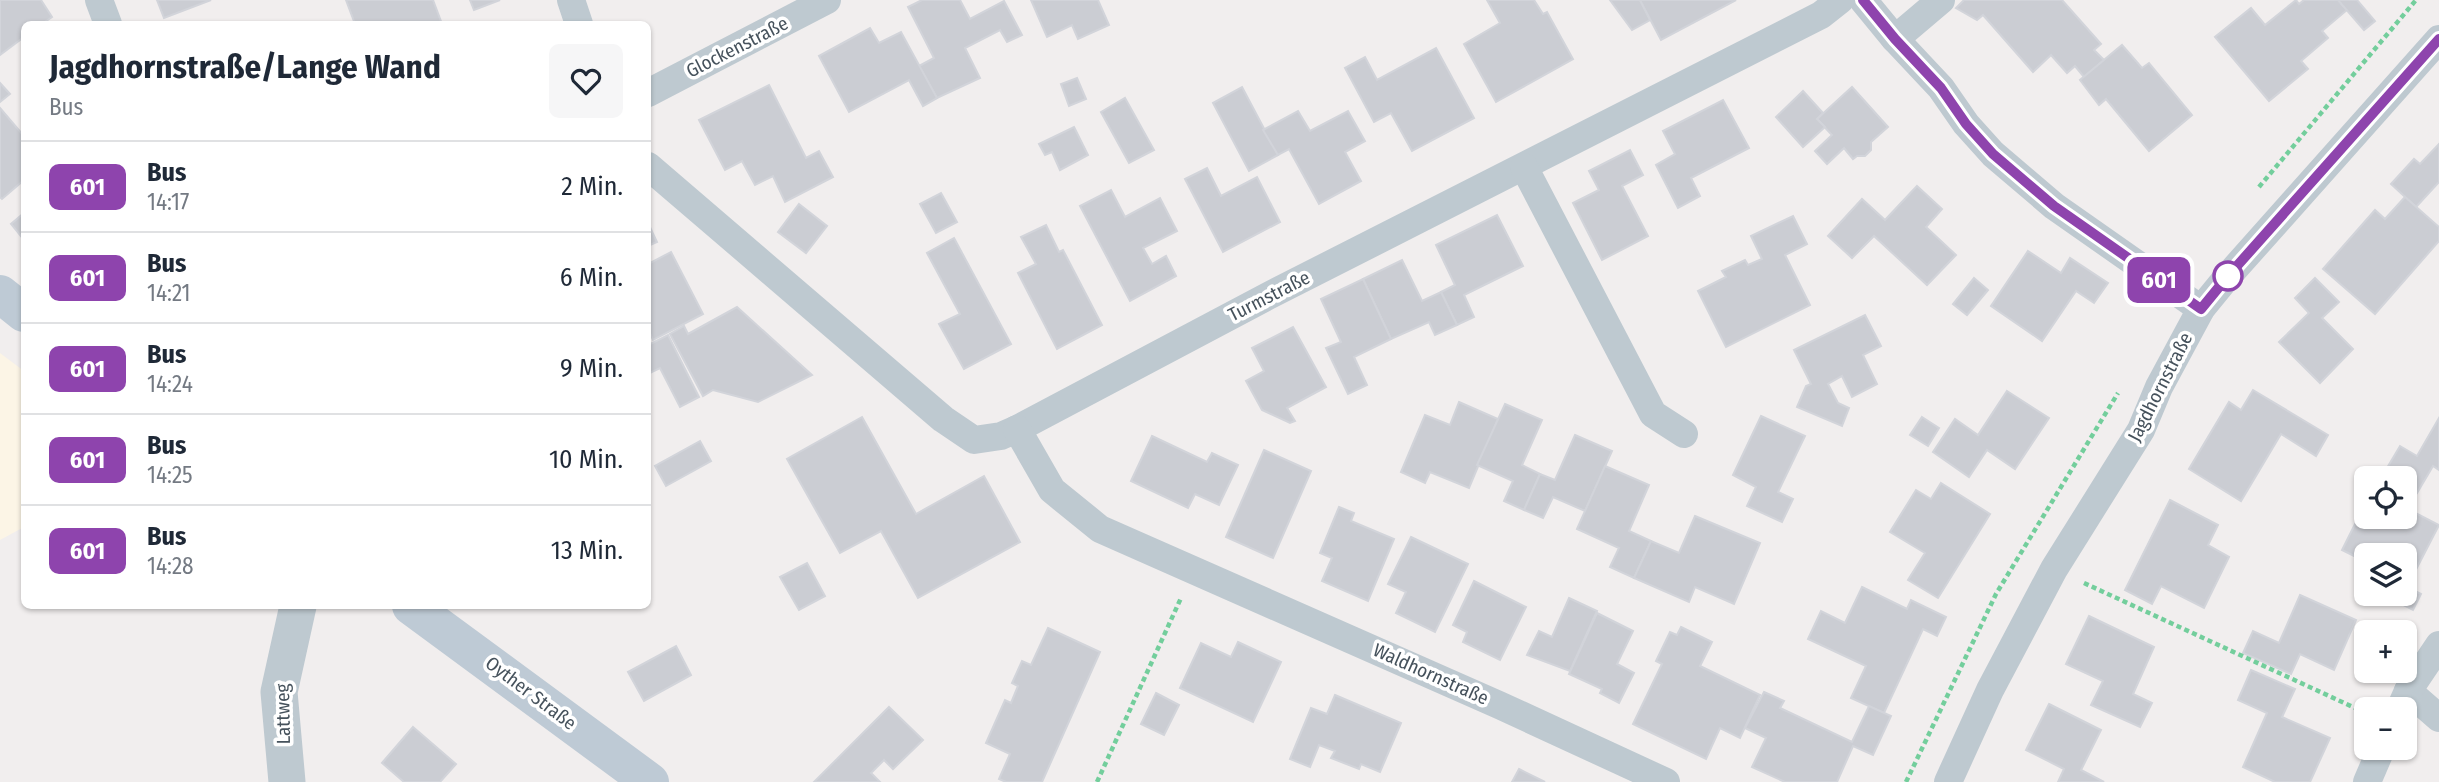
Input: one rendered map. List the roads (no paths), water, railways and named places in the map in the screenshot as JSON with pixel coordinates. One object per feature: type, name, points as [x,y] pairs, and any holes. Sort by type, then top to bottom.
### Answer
[{"type":"main road","points":[[0,295],[21,311]]},
{"type":"main road","name":"Oyther Straße","points":[[415,609],[650,782]]},
{"type":"street","points":[[99,0],[107,21]]},
{"type":"street","points":[[571,0],[578,21]]},
{"type":"street","name":"Glockenstraße","points":[[651,91],[828,0]]},
{"type":"street","name":"Turmstraße","points":[[651,169],[943,419],[974,440],[1001,436],[1017,429],[1268,296],[1821,15],[1840,0]]},
{"type":"street","points":[[1863,0],[1941,88],[1966,124],[1993,154],[2054,206],[2201,309]]},
{"type":"street","points":[[1895,39],[1941,0]]},
{"type":"street","name":"Jagdhornstraße","points":[[1948,782],[1990,690],[2054,569],[2141,430],[2159,387],[2201,309],[2436,48]]},
{"type":"street","points":[[1524,167],[1653,414],[1684,434]]},
{"type":"street","name":"Waldhornstraße","points":[[1017,429],[1052,490],[1100,529],[1195,569],[1666,782]]},
{"type":"street","name":"Lattweg","points":[[287,782],[279,692],[297,609]]},
{"type":"street","points":[[2406,697],[2439,645]]},
{"type":"street","points":[[2417,707],[2439,718]]},
{"type":"street","points":[[2367,782],[2376,760]]}]
